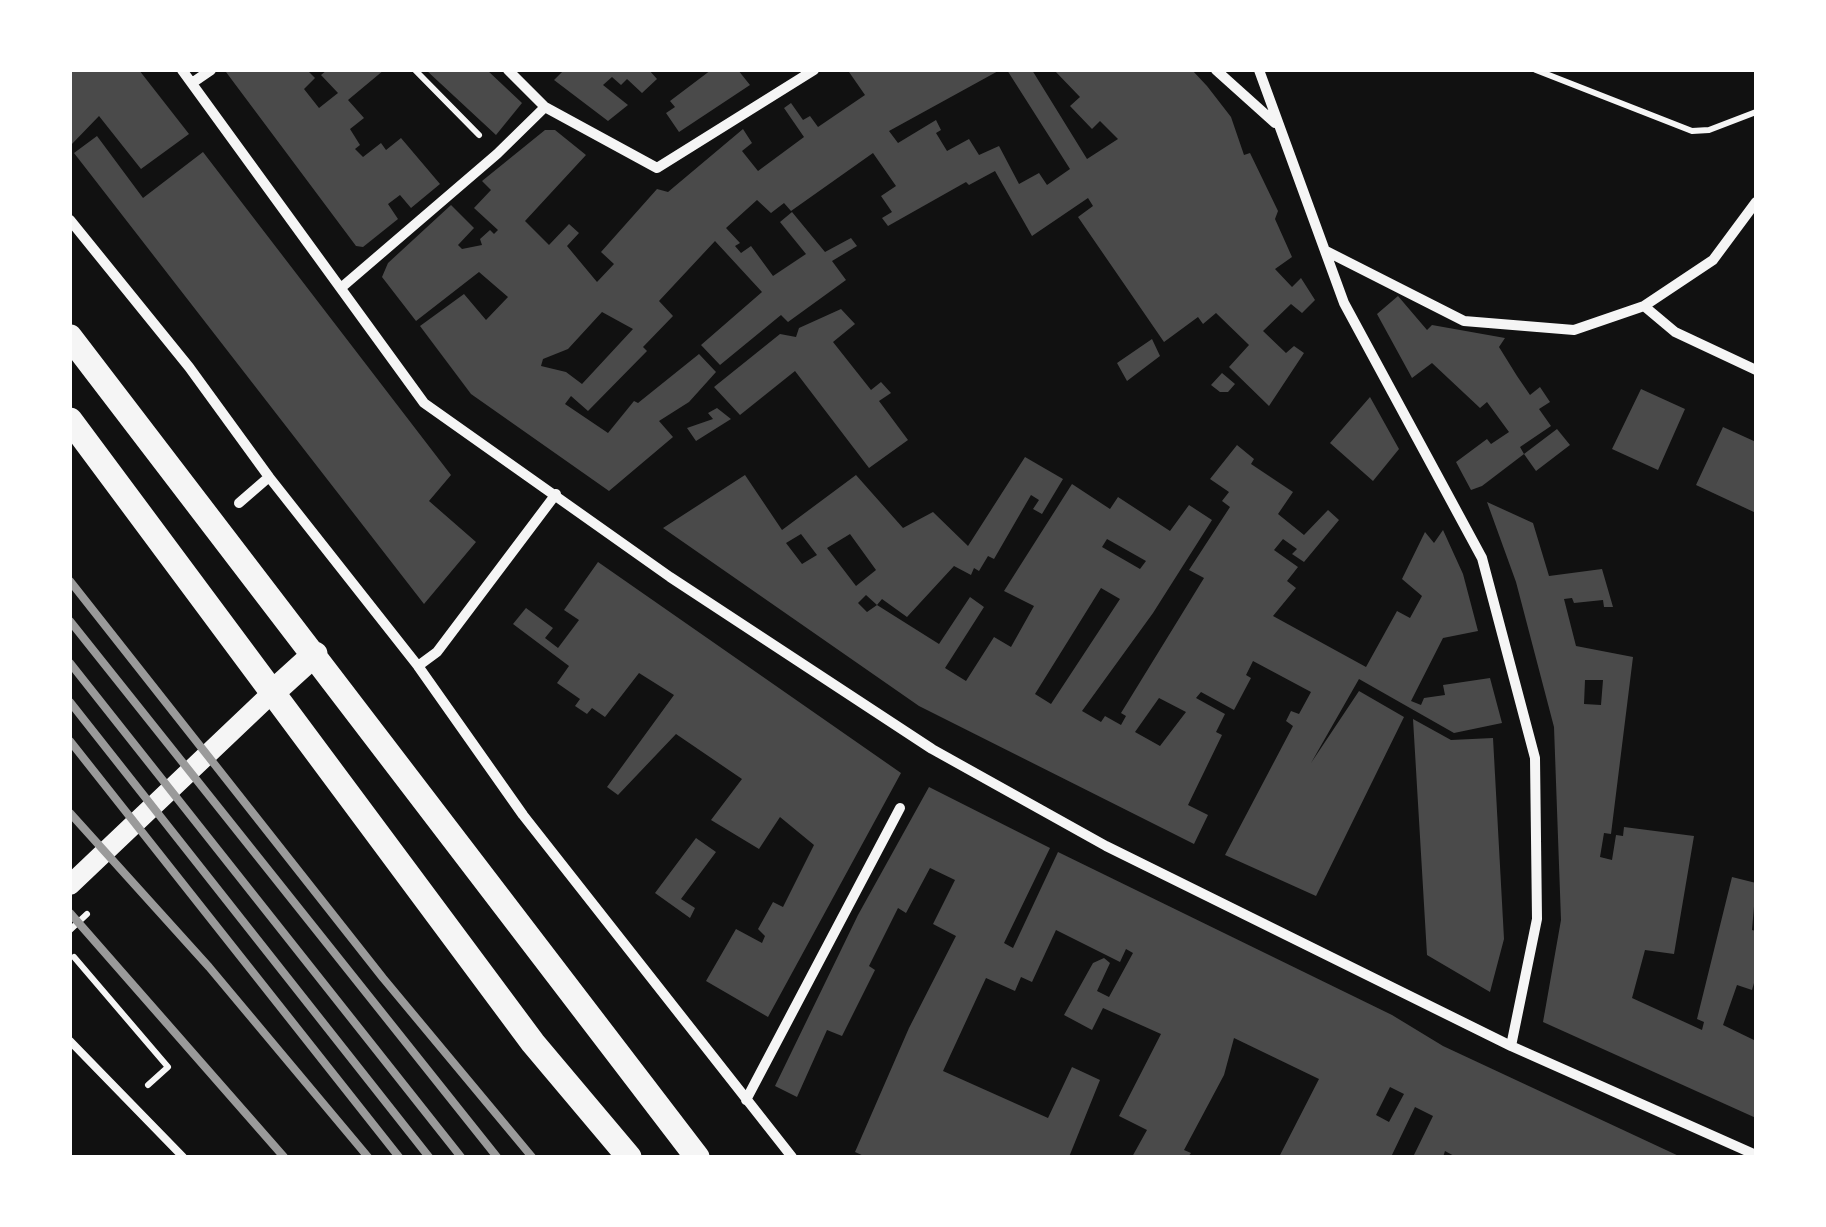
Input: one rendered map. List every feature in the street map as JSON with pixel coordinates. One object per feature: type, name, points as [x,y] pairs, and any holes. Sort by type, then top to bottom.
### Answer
[{"type":"main road","points":[[70,337],[697,1157]]},
{"type":"main road","points":[[70,420],[533,1043],[630,1157]]},
{"type":"main road","points":[[70,885],[316,654]]},
{"type":"street","points":[[182,70],[424,403],[670,577],[932,749],[1106,846],[1510,1046],[1756,1155]]},
{"type":"street","points":[[192,83],[211,70]]},
{"type":"street","points":[[508,70],[545,107],[658,168],[814,70]]},
{"type":"street","points":[[1216,70],[1275,124]]},
{"type":"street","points":[[1259,70],[1275,124],[1344,303],[1482,558],[1535,758],[1537,920],[1510,1046]]},
{"type":"street","points":[[342,287],[498,154],[545,107]]},
{"type":"street","points":[[1326,251],[1464,321],[1574,330],[1644,306],[1713,260],[1756,202]]},
{"type":"street","points":[[70,220],[190,367],[268,477],[418,666],[523,815],[792,1157]]},
{"type":"street","points":[[1644,306],[1675,332],[1756,370]]},
{"type":"street","points":[[238,504],[268,477]]},
{"type":"street","points":[[418,666],[437,652],[556,494]]},
{"type":"street","points":[[746,1100],[900,808]]},
{"type":"lane","points":[[70,1041],[182,1157]]},
{"type":"path","points":[[416,70],[498,154]]},
{"type":"path","points":[[1536,70],[1692,130],[1708,130],[1756,112]]},
{"type":"path","points":[[74,956],[168,1068]]},
{"type":"building","points":[[70,70],[139,70],[189,134],[141,169],[99,116],[70,146]]},
{"type":"building","points":[[307,70],[315,78],[304,89],[319,108],[338,93],[321,75],[327,70],[384,70],[348,100],[364,118],[350,129],[360,145],[355,149],[363,157],[381,143],[386,150],[401,138],[440,184],[411,208],[400,195],[388,204],[398,219],[363,247],[356,246],[226,72]]},
{"type":"building","points":[[426,70],[487,70],[522,103],[496,135]]},
{"type":"building","points":[[564,70],[649,70],[657,79],[642,93],[627,79],[621,85],[612,77],[603,85],[628,105],[608,121],[554,80]]},
{"type":"building","points":[[711,70],[738,70],[750,85],[679,132],[666,113],[675,107],[670,101]]},
{"type":"building","points":[[1000,70],[889,131],[898,143],[936,120],[941,130],[936,133],[947,151],[969,139],[979,155],[999,146],[1019,184],[1039,173],[1047,185],[1070,169],[1007,70],[1032,70],[1087,159],[1118,139],[1100,121],[1092,129],[1070,106],[1080,97],[1054,70],[1192,70],[1231,117],[1244,155],[1250,153],[1278,211],[1275,219],[1292,257],[1275,269],[1292,287],[1301,278],[1315,300],[1302,313],[1291,304],[1263,331],[1286,353],[1294,346],[1304,353],[1269,406],[1229,367],[1249,345],[1216,313],[1203,324],[1198,317],[1164,342],[1078,217],[1093,206],[1088,198],[1032,236],[995,171],[969,185],[966,182],[888,226],[882,218],[892,212],[881,196],[896,186],[873,153],[791,211],[784,203],[771,213],[757,200],[726,228],[740,243],[735,246],[741,253],[751,246],[773,276],[806,254],[780,222],[792,212],[825,252],[851,238],[857,246],[832,261],[846,280],[788,322],[781,315],[720,365],[701,345],[762,292],[715,241],[659,301],[673,316],[643,347],[647,351],[588,411],[571,396],[565,404],[608,433],[634,401],[638,403],[699,354],[716,372],[689,402],[659,421],[673,437],[609,491],[471,394],[420,326],[464,294],[486,320],[508,297],[479,272],[416,321],[382,277],[388,263],[451,205],[474,228],[458,245],[462,249],[482,245],[480,239],[490,230],[494,234],[498,230],[474,208],[491,190],[482,181],[545,130],[555,130],[586,155],[525,221],[549,245],[569,224],[579,233],[567,246],[597,282],[614,264],[601,252],[657,189],[668,192],[743,129],[752,143],[742,151],[758,171],[804,137],[784,108],[791,103],[803,120],[810,116],[818,127],[865,95],[849,72]],"holes":[[[602,312],[633,329],[582,384],[566,372],[541,366],[543,359],[568,349]]]},
{"type":"building","points":[[97,136],[143,198],[203,152],[451,475],[429,501],[476,542],[424,604],[74,153]]},
{"type":"building","points":[[1398,296],[1427,330],[1432,325],[1505,338],[1499,347],[1530,395],[1540,387],[1550,402],[1539,409],[1551,426],[1520,447],[1524,454],[1482,486],[1471,490],[1456,462],[1487,439],[1491,444],[1509,432],[1487,402],[1480,408],[1432,363],[1412,378],[1377,314]]},
{"type":"building","points":[[841,309],[855,324],[833,342],[871,390],[881,382],[891,393],[879,401],[908,440],[869,468],[795,371],[740,415],[714,387],[780,334],[796,337],[799,328]]},
{"type":"building","points":[[1152,339],[1160,356],[1127,381],[1117,363]]},
{"type":"building","points":[[1222,373],[1235,384],[1228,392],[1220,392],[1211,385]]},
{"type":"building","points":[[1641,389],[1685,409],[1658,470],[1612,449]]},
{"type":"building","points":[[1370,397],[1399,449],[1373,481],[1330,443]]},
{"type":"building","points":[[717,408],[731,419],[696,441],[687,428],[713,419],[708,413]]},
{"type":"building","points":[[1723,427],[1756,442],[1756,513],[1696,485]]},
{"type":"building","points":[[1557,429],[1570,445],[1536,471],[1524,454]]},
{"type":"building","points":[[1237,445],[1254,459],[1251,464],[1293,492],[1278,514],[1304,535],[1328,510],[1339,520],[1304,562],[1292,554],[1297,549],[1283,539],[1274,550],[1298,567],[1287,581],[1296,588],[1273,616],[1366,667],[1397,611],[1410,618],[1422,596],[1402,579],[1425,532],[1434,543],[1443,530],[1463,574],[1478,631],[1443,638],[1411,701],[1421,705],[1424,698],[1445,695],[1443,685],[1490,678],[1502,723],[1454,733],[1359,679],[1311,763],[1359,691],[1404,717],[1316,896],[1225,855],[1293,726],[1286,721],[1291,711],[1299,714],[1311,692],[1253,661],[1246,675],[1251,678],[1234,710],[1201,692],[1196,698],[1225,714],[1216,732],[1222,735],[1188,805],[1208,815],[1194,844],[919,706],[663,528],[745,475],[782,530],[856,475],[903,528],[933,512],[968,546],[1025,457],[1063,479],[1042,514],[1033,509],[1039,500],[1031,495],[994,559],[988,556],[979,571],[974,568],[971,575],[954,566],[907,617],[882,599],[877,605],[939,644],[970,597],[984,607],[945,668],[966,681],[994,637],[1011,647],[1034,606],[1004,591],[1072,484],[1110,509],[1118,497],[1170,531],[1189,505],[1212,520],[1153,613],[1082,711],[1101,722],[1105,716],[1121,725],[1126,716],[1121,713],[1204,578],[1189,570],[1230,507],[1222,501],[1229,492],[1210,479]],"holes":[[[801,534],[817,555],[802,564],[786,543]],[[850,534],[876,570],[856,586],[827,548]],[[1107,539],[1146,561],[1140,569],[1102,547]],[[1101,588],[1120,599],[1051,704],[1035,694]],[[866,595],[877,605],[867,612],[858,603]],[[1159,698],[1186,712],[1160,746],[1135,732]]]},
{"type":"building","points":[[1487,502],[1533,523],[1549,576],[1602,569],[1613,607],[1604,607],[1603,600],[1574,603],[1572,598],[1564,599],[1576,646],[1633,657],[1611,834],[1604,833],[1600,857],[1612,860],[1616,835],[1623,836],[1624,827],[1694,836],[1674,954],[1645,950],[1632,998],[1702,1030],[1704,1022],[1697,1019],[1732,877],[1756,883],[1752,930],[1756,931],[1756,976],[1752,990],[1737,985],[1723,1025],[1756,1041],[1756,1118],[1543,1022],[1561,920],[1554,727],[1516,582]],"holes":[[[1585,680],[1603,680],[1601,705],[1584,704]]]},
{"type":"building","points":[[598,562],[901,773],[768,1017],[706,981],[736,929],[762,943],[765,936],[758,929],[773,902],[783,907],[814,845],[780,817],[759,849],[711,820],[742,779],[676,734],[618,795],[607,787],[674,695],[639,673],[605,717],[592,708],[587,714],[575,706],[580,699],[557,683],[569,666],[513,624],[526,608],[553,628],[545,638],[558,648],[579,620],[564,610]]},
{"type":"building","points":[[1413,719],[1451,740],[1493,738],[1504,939],[1490,992],[1427,955]]},
{"type":"building","points":[[929,787],[1050,848],[1004,943],[1013,948],[1058,852],[1392,1015],[1443,1046],[1681,1157],[1456,1157],[1445,1151],[1443,1157],[1413,1157],[1433,1116],[1415,1107],[1391,1157],[1279,1157],[1319,1079],[1234,1038],[1224,1075],[1184,1150],[1191,1153],[1188,1157],[1132,1157],[1147,1130],[1119,1116],[1161,1034],[1103,1008],[1092,1030],[1064,1015],[1093,963],[1104,958],[1110,963],[1097,991],[1109,997],[1133,953],[1126,949],[1120,962],[1056,930],[1032,982],[1021,977],[1015,991],[986,978],[943,1071],[1048,1118],[1072,1067],[1100,1080],[1069,1157],[866,1157],[855,1152],[909,1028],[956,936],[933,924],[955,880],[930,868],[906,913],[898,908],[869,966],[875,970],[842,1036],[827,1030],[797,1097],[775,1086],[858,915]],"holes":[[[1390,1087],[1404,1094],[1389,1122],[1376,1115]]]},
{"type":"building","points":[[696,838],[716,852],[681,899],[695,908],[690,918],[655,893]]},
{"type":"railway","points":[[70,581],[383,978],[532,1157]]},
{"type":"railway","points":[[70,621],[497,1157]]},
{"type":"railway","points":[[70,663],[461,1157]]},
{"type":"railway","points":[[70,702],[429,1157]]},
{"type":"railway","points":[[70,741],[399,1157]]},
{"type":"railway","points":[[70,813],[209,967],[368,1157]]},
{"type":"railway","points":[[70,913],[284,1157]]}]
